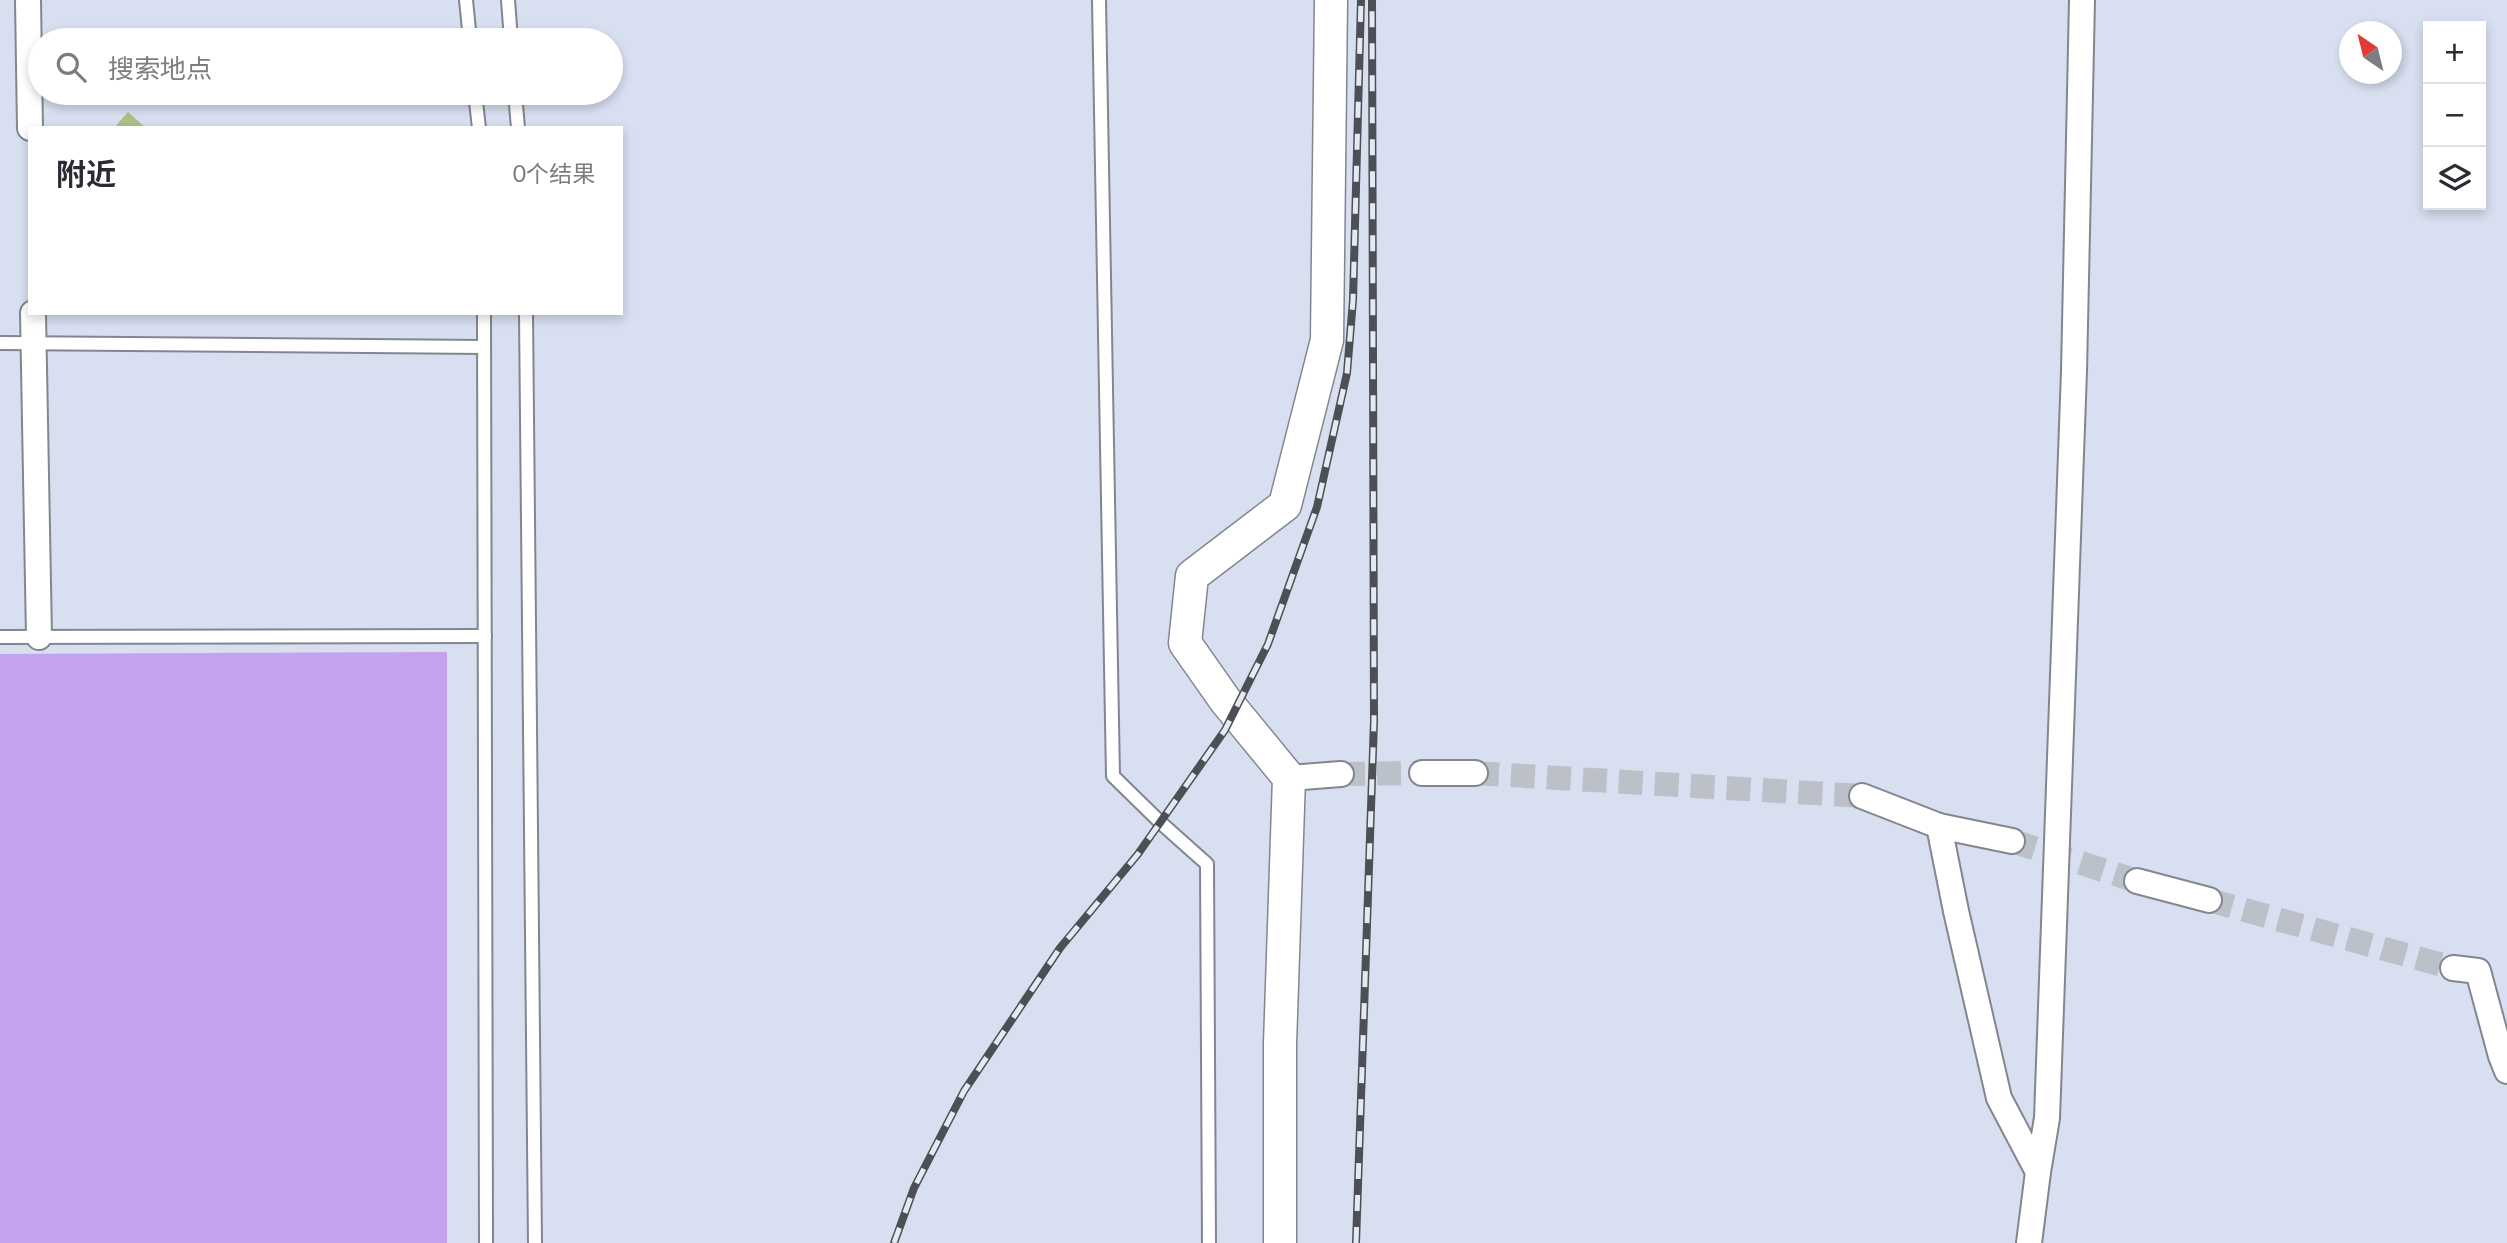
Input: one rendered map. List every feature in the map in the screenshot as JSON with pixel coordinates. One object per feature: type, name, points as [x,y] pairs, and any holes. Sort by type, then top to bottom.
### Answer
[{"type":"street","points":[[28,0],[28,28]]},
{"type":"street","points":[[1280,1243],[1280,1044],[1289,778],[1225,700],[1185,643],[1192,576],[1285,505],[1327,340],[1331,0]]},
{"type":"street","points":[[2029,1243],[2048,1104],[2073,385],[2082,0]]},
{"type":"street","points":[[30,105],[30,126]]},
{"type":"street","points":[[33,315],[39,637]]},
{"type":"street","points":[[1422,774],[1475,773]]},
{"type":"street","points":[[1289,778],[1341,774]]},
{"type":"street","points":[[1862,796],[1940,825],[2011,841]]},
{"type":"street","points":[[1940,825],[1956,911],[1999,1098],[2038,1172]]},
{"type":"street","points":[[2137,881],[2209,900]]},
{"type":"street","points":[[2453,968],[2478,971],[2507,1071]]},
{"type":"lane","points":[[466,0],[469,28]]},
{"type":"lane","points":[[508,0],[510,28]]},
{"type":"lane","points":[[1099,0],[1113,776],[1207,864],[1209,1243]]},
{"type":"lane","points":[[476,105],[479,126]]},
{"type":"lane","points":[[516,105],[518,126]]},
{"type":"lane","points":[[484,315],[486,1243]]},
{"type":"lane","points":[[526,315],[535,1243]]},
{"type":"lane","points":[[0,343],[484,347]]},
{"type":"lane","points":[[0,637],[485,636]]},
{"type":"shaded area","points":[[0,0],[2507,0],[2507,1243],[0,1243]]},
{"type":"green space","points":[[128,112],[144,126],[116,126]]},
{"type":"building","points":[[447,652],[447,1243],[0,1243],[0,654]]},
{"type":"tunnel","points":[[1341,774],[1422,773]]},
{"type":"tunnel","points":[[1475,773],[1862,796]]},
{"type":"tunnel","points":[[2012,841],[2137,881]]},
{"type":"tunnel","points":[[2209,900],[2453,968]]},
{"type":"railway","points":[[894,1243],[914,1188],[964,1091],[1060,948],[1138,854],[1225,730],[1268,644],[1317,507],[1347,373],[1353,300],[1361,0]]},
{"type":"railway","points":[[1356,1243],[1374,721],[1372,0]]}]
